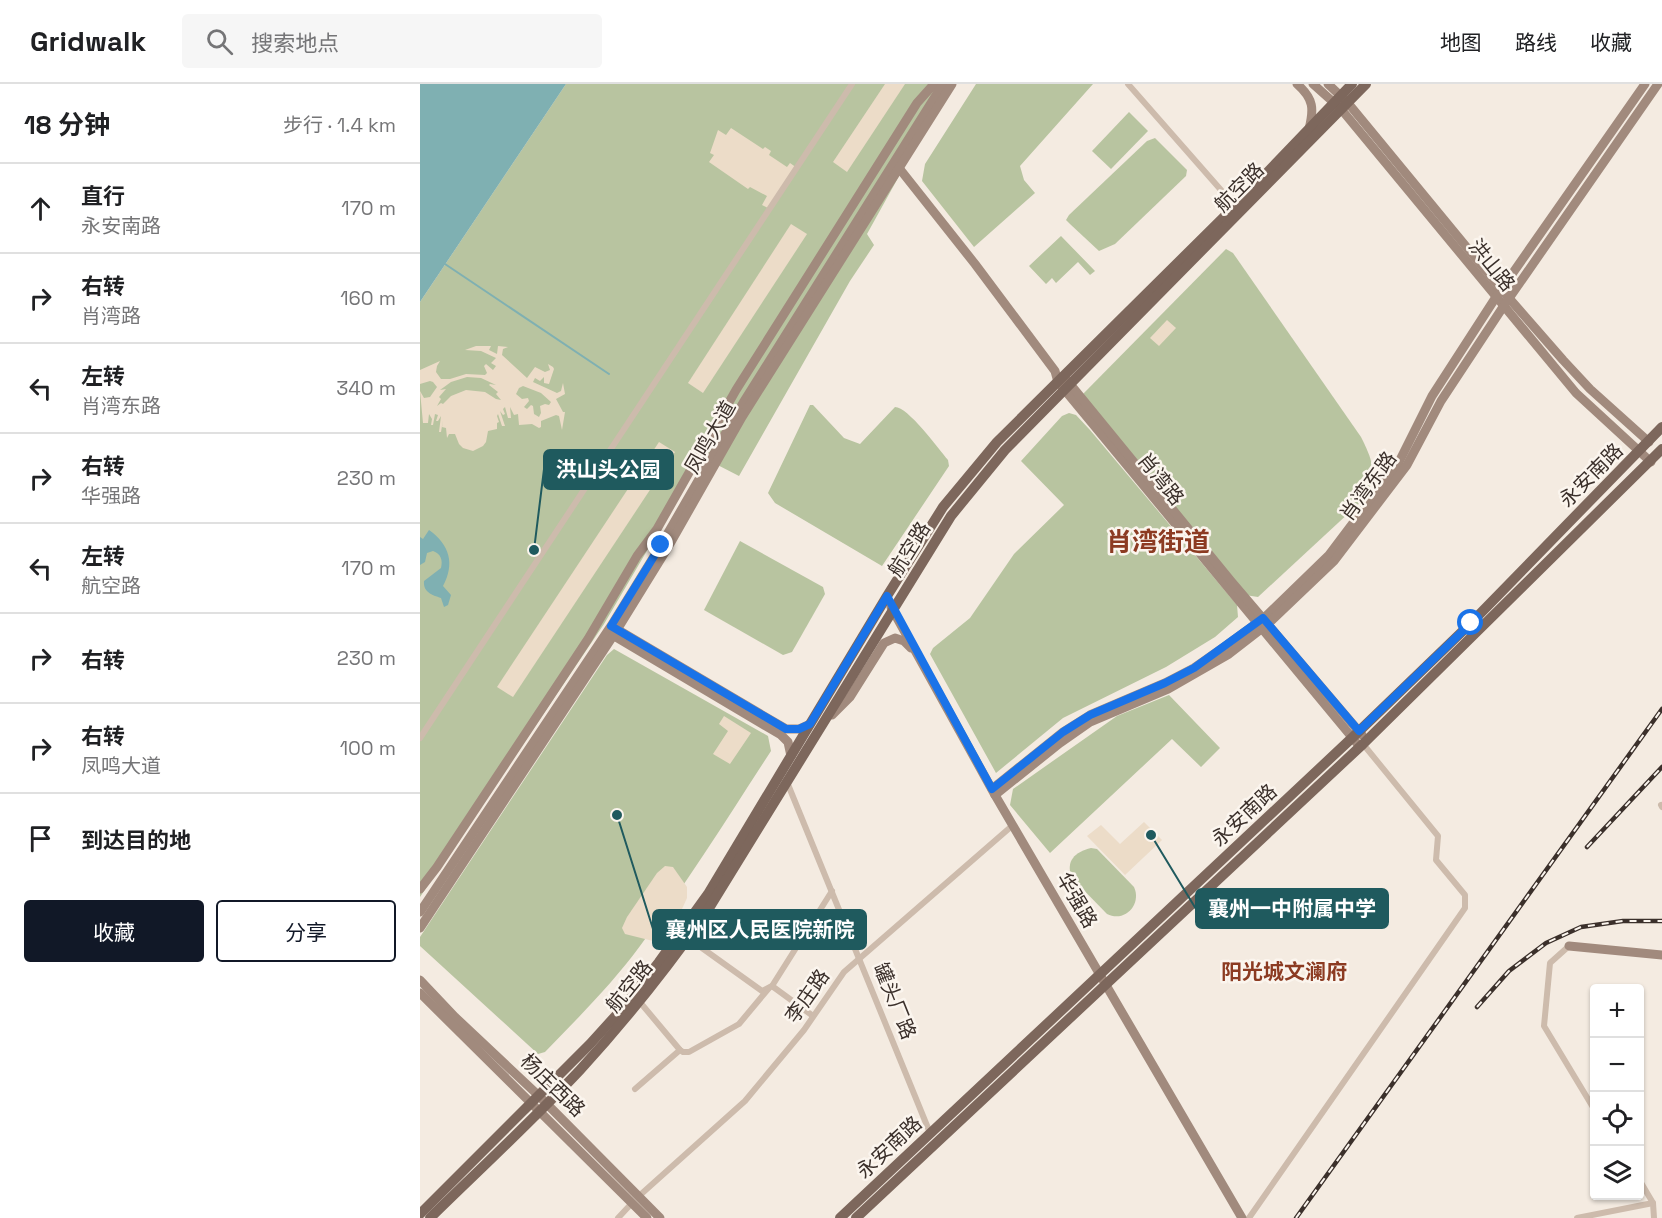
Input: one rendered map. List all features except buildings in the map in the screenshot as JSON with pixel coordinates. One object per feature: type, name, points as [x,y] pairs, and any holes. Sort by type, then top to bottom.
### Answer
[{"type":"main road","name":"航空路","points":[[420,1214],[539,1103],[579,1071],[639,1001],[688,938],[706,913],[787,781],[887,596],[956,490],[997,442],[1341,102],[1352,84]]},
{"type":"main road","name":"航空路","points":[[430,1218],[539,1103],[620,1011],[659,962],[708,894],[791,756],[816,724],[893,610],[951,516],[1062,380],[1309,129],[1366,84]]},
{"type":"main road","name":"永安南路","points":[[840,1218],[1356,734],[1471,623],[1662,427]]},
{"type":"main road","name":"永安南路","points":[[856,1218],[1363,744],[1662,450]]},
{"type":"street","points":[[420,738],[852,84]]},
{"type":"street","points":[[420,890],[588,639],[637,556],[657,529],[719,419],[917,104],[934,84]]},
{"type":"street","name":"凤鸣大道","points":[[420,912],[667,549],[732,428],[943,84]]},
{"type":"street","name":"凤鸣大道","points":[[896,164],[952,84]]},
{"type":"street","points":[[1128,84],[1235,206]]},
{"type":"street","points":[[1297,84],[1309,98],[1314,111],[1309,129]]},
{"type":"street","name":"洪山路","points":[[1313,84],[1341,102]]},
{"type":"street","name":"洪山路","points":[[1328,84],[1498,293],[1503,307],[1576,393],[1651,462]]},
{"type":"street","name":"肖湾东路","points":[[1263,624],[1329,555],[1399,462],[1432,396],[1498,293],[1645,84]]},
{"type":"street","name":"肖湾东路","points":[[993,792],[1063,732],[1090,715],[1194,668],[1263,624],[1334,561],[1407,465],[1441,400],[1509,297],[1658,84]]},
{"type":"street","name":"肖湾路","points":[[896,164],[1062,380],[1363,744]]},
{"type":"street","name":"洪山路","points":[[1498,293],[1509,297],[1590,389],[1649,442]]},
{"type":"street","name":"华强路","points":[[887,596],[993,792],[1242,1218]]},
{"type":"street","points":[[612,631],[786,729],[799,729],[816,724],[850,697],[884,643],[895,638],[904,641],[920,657]]},
{"type":"street","points":[[612,631],[781,735],[788,742],[791,756]]},
{"type":"street","name":"凤鸣大道","points":[[420,928],[612,631]]},
{"type":"street","points":[[1249,1218],[1465,908],[1465,895],[1436,860],[1438,836],[1363,744]]},
{"type":"street","name":"罐头厂路","points":[[787,781],[930,1133]]},
{"type":"street","name":"李庄路","points":[[618,1218],[635,1199],[745,1101],[813,1016],[844,972],[1013,825]]},
{"type":"street","points":[[639,1001],[683,1052],[689,1052],[739,1024],[770,987],[832,891]]},
{"type":"street","points":[[688,938],[762,991],[770,987]]},
{"type":"street","points":[[1590,1101],[1544,1026],[1550,963],[1569,946],[1662,955]]},
{"type":"street","name":"杨庄西路","points":[[420,980],[635,1199],[660,1218]]},
{"type":"street","points":[[770,987],[813,1016]]},
{"type":"street","name":"杨庄西路","points":[[420,993],[539,1103]]},
{"type":"street","points":[[635,1089],[680,1050]]},
{"type":"street","points":[[1644,1188],[1653,1203],[1654,1218]]},
{"type":"street","name":"杨庄西路","points":[[635,1199],[647,1218]]},
{"type":"street","points":[[1577,1218],[1653,1203]]},
{"type":"green space","points":[[566,84],[950,84],[867,234],[874,245],[850,281],[739,476],[702,457],[604,624],[420,897],[420,302]]},
{"type":"green space","points":[[976,84],[1093,84],[1020,166],[1024,180],[1035,193],[974,247],[922,181],[925,164]]},
{"type":"green space","points":[[1129,112],[1148,131],[1111,169],[1092,151]]},
{"type":"green space","points":[[1155,138],[1187,170],[1186,176],[1115,244],[1099,251],[1066,220],[1147,141]]},
{"type":"green space","points":[[1061,236],[1095,271],[1090,275],[1078,262],[1056,283],[1052,278],[1046,284],[1029,266]]},
{"type":"green space","points":[[1226,249],[1233,253],[1361,437],[1372,467],[1371,481],[1365,498],[1258,597],[1245,595],[1083,394]]},
{"type":"green space","points":[[810,405],[813,405],[844,438],[860,444],[895,407],[901,409],[923,429],[948,460],[949,466],[882,566],[775,503],[768,493]]},
{"type":"green space","points":[[1069,413],[1076,415],[1090,430],[1237,605],[1238,617],[1215,637],[1166,667],[1063,718],[996,773],[930,654],[933,648],[970,618],[1014,554],[1064,505],[1021,461],[1062,416]]},
{"type":"green space","points":[[740,541],[823,587],[825,594],[792,652],[783,655],[704,610]]},
{"type":"green space","points":[[614,649],[768,736],[771,751],[691,874],[629,960],[545,1052],[538,1054],[420,946],[420,937],[607,655]]},
{"type":"green space","points":[[1169,695],[1220,748],[1201,767],[1172,739],[1050,853],[1010,805],[1013,789],[1117,716]]},
{"type":"green space","points":[[1091,848],[1097,849],[1134,887],[1136,900],[1126,914],[1114,916],[1107,914],[1072,878],[1070,867],[1073,858],[1080,852]]},
{"type":"shaded area","points":[[885,84],[905,84],[847,172],[833,162]]},
{"type":"shaded area","points":[[731,128],[763,149],[765,147],[771,151],[769,155],[787,167],[790,163],[797,168],[770,209],[762,205],[767,196],[750,187],[748,189],[709,162],[714,155],[710,153],[718,130],[726,135]]},
{"type":"shaded area","points":[[791,224],[807,234],[703,393],[688,383]]},
{"type":"shaded area","points":[[1167,320],[1176,328],[1159,346],[1150,338]]},
{"type":"shaded area","points":[[476,346],[491,346],[489,350],[497,354],[498,346],[508,347],[503,349],[502,355],[527,378],[535,367],[545,372],[550,370],[548,364],[553,367],[549,384],[544,383],[544,377],[540,381],[535,378],[533,382],[557,393],[561,391],[563,383],[565,394],[556,399],[565,412],[562,430],[559,416],[541,421],[539,428],[532,424],[519,425],[518,414],[514,415],[510,407],[511,418],[508,418],[505,407],[503,409],[505,414],[503,415],[500,411],[505,426],[502,426],[498,414],[497,429],[488,431],[483,446],[473,451],[463,448],[455,434],[449,434],[447,438],[446,428],[442,427],[443,420],[441,432],[439,432],[441,416],[436,421],[438,415],[435,414],[433,425],[431,425],[432,419],[429,414],[428,423],[423,423],[420,391],[424,398],[430,397],[437,387],[430,381],[420,384],[420,370],[440,361],[436,372],[441,379],[450,379],[466,374],[485,375],[487,373],[484,366],[486,364],[493,370],[496,366],[491,363],[496,358],[481,351],[465,350]],"holes":[[[467,377],[481,378],[496,385],[489,385],[498,392],[496,394],[501,400],[485,392],[466,390],[451,396],[443,404],[437,406],[441,399],[439,397],[446,389],[440,390],[451,382]],[[523,386],[541,393],[551,402],[549,405],[540,406],[539,417],[534,414],[533,406],[527,409],[524,407],[529,401],[528,398],[522,399],[516,394]]]},
{"type":"shaded area","points":[[659,442],[675,452],[513,697],[497,687]]},
{"type":"shaded area","points":[[724,716],[751,733],[730,764],[713,754],[728,731],[719,724]]},
{"type":"shaded area","points":[[1144,822],[1162,840],[1125,875],[1087,836],[1101,825],[1120,844]]},
{"type":"shaded area","points":[[665,866],[673,867],[687,887],[687,898],[682,909],[665,931],[653,941],[625,934],[622,928],[627,917],[657,873]]},
{"type":"water","points":[[420,84],[566,84],[420,302]]},
{"type":"water","points":[[429,530],[442,542],[448,555],[449,570],[443,586],[451,595],[448,605],[444,607],[441,598],[429,593],[424,585],[424,581],[441,568],[441,558],[433,551],[427,553],[425,562],[420,565],[420,537],[423,539]]},
{"type":"waterway","points":[[445,264],[609,374]]},
{"type":"railway","points":[[1296,1218],[1662,709]]},
{"type":"railway","points":[[1587,847],[1662,767]]},
{"type":"railway","points":[[1477,1007],[1509,971],[1546,943],[1581,927],[1623,921],[1662,921]]},
{"type":"place","name":"洪山头公园","points":[[534,550]]},
{"type":"place","name":"襄州区人民医院新院","points":[[617,815]]},
{"type":"place","name":"襄州一中附属中学","points":[[1151,835]]},
{"type":"district","name":"肖湾街道","points":[[1158,542]]},
{"type":"district","name":"阳光城文澜府","points":[[1284,971]]},
{"type":"route","points":[[661,545],[611,626],[786,729],[799,729],[810,724],[887,596],[992,789],[1063,732],[1090,715],[1194,668],[1263,618],[1359,731],[1471,623]]}]
